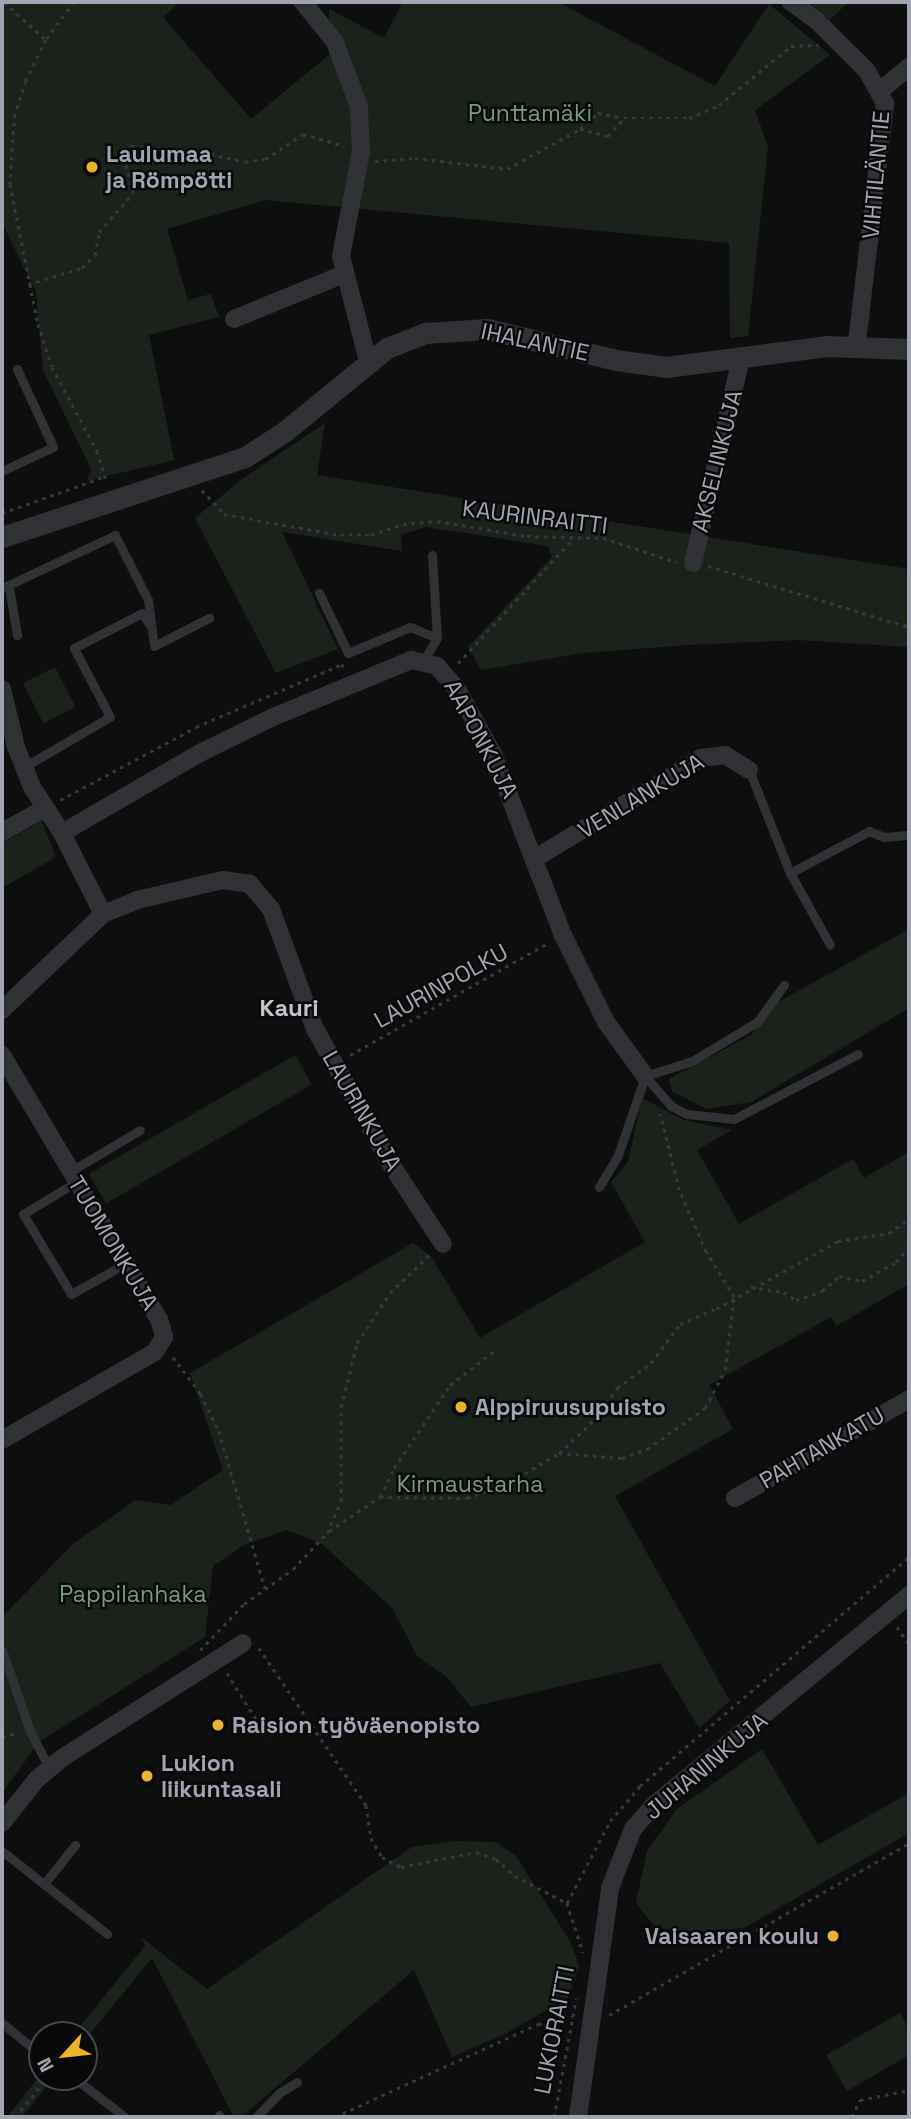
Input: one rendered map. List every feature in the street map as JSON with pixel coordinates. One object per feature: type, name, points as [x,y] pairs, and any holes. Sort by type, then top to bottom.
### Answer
[{"type":"street","points":[[303,2],[320,19],[345,62],[359,107],[361,152],[342,238],[344,274],[368,361]]},
{"type":"street","name":"VIHTILÄNTIE","points":[[791,2],[834,37],[880,91],[885,119],[857,344]]},
{"type":"street","points":[[880,91],[909,67]]},
{"type":"street","points":[[234,319],[344,274]]},
{"type":"street","name":"IHALANTIE","points":[[2,537],[246,457],[284,432],[368,361],[405,339],[468,328],[643,366],[693,366],[857,344],[909,349]]},
{"type":"street","name":"AKSELINKUJA","points":[[693,563],[741,358]]},
{"type":"street","name":"AAPONKUJA","points":[[62,833],[236,734],[397,665],[424,660],[447,675],[506,779],[563,935],[606,1022],[645,1076]]},
{"type":"street","points":[[2,689],[24,766],[44,809],[62,833],[103,914],[2,1010]]},
{"type":"street","name":"VENLANKUJA","points":[[534,859],[701,758],[725,755],[750,770]]},
{"type":"street","points":[[2,832],[44,809]]},
{"type":"street","name":"LAURINKUJA","points":[[103,914],[137,900],[223,880],[250,884],[271,909],[304,1004],[335,1064],[443,1244]]},
{"type":"street","name":"TUOMONKUJA","points":[[2,1055],[72,1177],[159,1319],[161,1345]]},
{"type":"street","points":[[2,1440],[161,1345]]},
{"type":"street","name":"PAHTANKATU","points":[[735,1498],[909,1399]]},
{"type":"street","name":"JUHANINKUJA","points":[[578,2117],[589,2015],[610,1888],[633,1829],[655,1804],[909,1595]]},
{"type":"street","points":[[2,1823],[49,1768],[244,1640]]},
{"type":"lane","points":[[2,471],[52,447],[17,369]]},
{"type":"lane","points":[[17,635],[5,587],[115,536],[148,600],[154,646],[209,618]]},
{"type":"lane","points":[[424,660],[437,638],[432,555]]},
{"type":"lane","points":[[319,593],[348,653],[410,627],[437,638]]},
{"type":"lane","points":[[24,766],[110,717],[74,648],[142,613],[152,628]]},
{"type":"lane","points":[[750,770],[790,873],[830,945]]},
{"type":"lane","points":[[790,873],[869,831],[884,837],[909,835]]},
{"type":"lane","points":[[645,1076],[692,1061],[757,1022],[784,985]]},
{"type":"lane","points":[[645,1076],[671,1106],[687,1114],[734,1119],[858,1054]]},
{"type":"lane","points":[[599,1187],[618,1156],[645,1076]]},
{"type":"lane","points":[[125,1264],[71,1294],[23,1214],[140,1130]]},
{"type":"lane","points":[[2,1650],[30,1731],[49,1768]]},
{"type":"lane","points":[[44,1884],[75,1845]]},
{"type":"lane","points":[[2,1851],[107,1934]]},
{"type":"lane","points":[[2,2023],[28,2044]]},
{"type":"lane","points":[[256,2117],[279,2093],[297,2082]]},
{"type":"lane","points":[[91,2091],[125,2117]]},
{"type":"path","points":[[4,2],[46,40]]},
{"type":"path","points":[[75,2],[46,40],[15,114],[10,184],[29,284],[52,367],[106,476],[110,501]]},
{"type":"path","points":[[29,284],[82,268],[94,255],[99,232],[133,193],[125,163],[131,146],[194,150],[245,162],[265,159],[303,134],[361,152],[378,162],[415,158],[507,169],[580,129],[598,113],[624,118],[689,118],[719,105],[791,47],[812,49],[834,37]]},
{"type":"path","points":[[580,129],[608,136],[624,118]]},
{"type":"path","points":[[2,513],[106,476]]},
{"type":"path","points":[[189,494],[210,486]]},
{"type":"path","name":"KAURINRAITTI","points":[[202,490],[224,514],[340,535],[371,535],[403,524],[437,521],[572,540],[603,538],[658,559],[693,563],[909,627]]},
{"type":"path","points":[[447,675],[572,540]]},
{"type":"path","points":[[44,809],[196,727],[342,664]]},
{"type":"path","name":"LAURINPOLKU","points":[[335,1064],[563,935]]},
{"type":"path","points":[[559,1453],[622,1458],[647,1449],[705,1408],[725,1370],[734,1297],[706,1252],[679,1190],[665,1126],[645,1076]]},
{"type":"path","points":[[380,1497],[467,1499],[510,1482],[559,1453],[590,1424],[617,1388],[651,1363],[680,1324],[838,1241],[890,1233],[909,1219]]},
{"type":"path","points":[[327,1533],[341,1501],[341,1407],[357,1343],[408,1271],[443,1244]]},
{"type":"path","points":[[751,1287],[784,1293],[796,1300],[822,1291],[839,1276],[862,1281],[896,1262],[909,1247]]},
{"type":"path","points":[[161,1345],[182,1365],[219,1431],[265,1588]]},
{"type":"path","points":[[497,1349],[450,1385],[394,1468],[380,1497],[327,1533],[293,1569],[265,1588],[224,1626],[244,1640],[366,1805],[371,1838],[382,1857],[401,1867],[476,1852],[496,1859],[515,1876],[567,1903],[610,1821],[640,1786],[909,1557]]},
{"type":"path","points":[[888,1614],[909,1644]]},
{"type":"path","points":[[207,1642],[268,1738]]},
{"type":"path","points":[[2,1737],[30,1731]]},
{"type":"path","points":[[335,2117],[538,2024],[589,2015],[604,2018],[909,1843]]},
{"type":"path","name":"LUKIORAITTI","points":[[567,1903],[584,1959]]},
{"type":"path","name":"LUKIORAITTI","points":[[554,2117],[570,2017],[579,1992]]},
{"type":"path","points":[[852,2117],[860,2100],[909,2090]]},
{"type":"path","points":[[15,2117],[36,2091]]},
{"type":"green space","name":"Punttamäki","points":[[2,2],[180,2],[163,17],[251,119],[329,55],[329,9],[384,38],[403,2],[558,2],[715,86],[769,4],[830,55],[755,110],[768,147],[748,336],[730,338],[729,243],[265,200],[167,229],[188,300],[211,294],[219,317],[149,335],[174,460],[87,481],[91,469],[43,370],[36,292],[2,223]]},
{"type":"green space","points":[[807,2],[848,2],[830,20]]},
{"type":"green space","points":[[325,423],[317,475],[909,569],[909,647],[798,640],[688,645],[583,653],[481,670],[468,647],[552,557],[548,546],[426,527],[401,535],[402,551],[282,532],[338,649],[276,673],[195,518],[242,479]]},
{"type":"green space","points":[[55,667],[75,707],[43,723],[23,683]]},
{"type":"green space","points":[[42,821],[56,857],[2,888],[2,843]]},
{"type":"green space","points":[[909,929],[909,1008],[751,1102],[706,1109],[672,1091],[669,1079],[751,1035],[768,1008]]},
{"type":"green space","points":[[295,1055],[312,1084],[106,1203],[89,1174]]},
{"type":"green space","name":"Kirmaustarha","points":[[642,1098],[684,1120],[732,1130],[697,1150],[739,1224],[853,1159],[864,1178],[909,1152],[909,1284],[836,1326],[831,1317],[709,1385],[733,1429],[615,1496],[730,1701],[699,1728],[660,1663],[471,1707],[446,1676],[417,1656],[393,1609],[322,1544],[287,1530],[244,1545],[213,1566],[205,1637],[39,1742],[2,1793],[2,1617],[74,1543],[136,1500],[171,1505],[223,1470],[190,1373],[413,1243],[431,1256],[480,1338],[645,1242],[611,1182],[628,1162]]},
{"type":"green space","points":[[762,1749],[818,1845],[909,1793],[909,1833],[744,1928],[683,1933],[654,1926],[636,1903],[647,1851],[677,1809]]},
{"type":"green space","points":[[454,1841],[496,1842],[516,1856],[571,1943],[579,1966],[568,1998],[505,2034],[452,2057],[414,1970],[241,2117],[234,2117],[152,1958],[98,2024],[98,2021],[84,2021],[145,1946],[141,1937],[207,1989],[412,1847]]},
{"type":"green space","points":[[900,2013],[909,2029],[909,2055],[847,2091],[826,2055]]},
{"type":"green space","points":[[28,2091],[43,2091],[22,2117],[7,2117]]},
{"type":"place","name":"Laulumaa ja Römpötti","points":[[92,167]]},
{"type":"place","name":"Alppiruusupuisto","points":[[461,1407]]},
{"type":"place","name":"Raision työväenopisto","points":[[218,1725]]},
{"type":"place","name":"Lukion liikuntasali","points":[[147,1776]]},
{"type":"place","name":"Vaisaaren koulu","points":[[833,1936]]},
{"type":"district","name":"Kauri","points":[[289,1008]]},
{"type":"park label","name":"Pappilanhaka","points":[[133,1594]]}]
